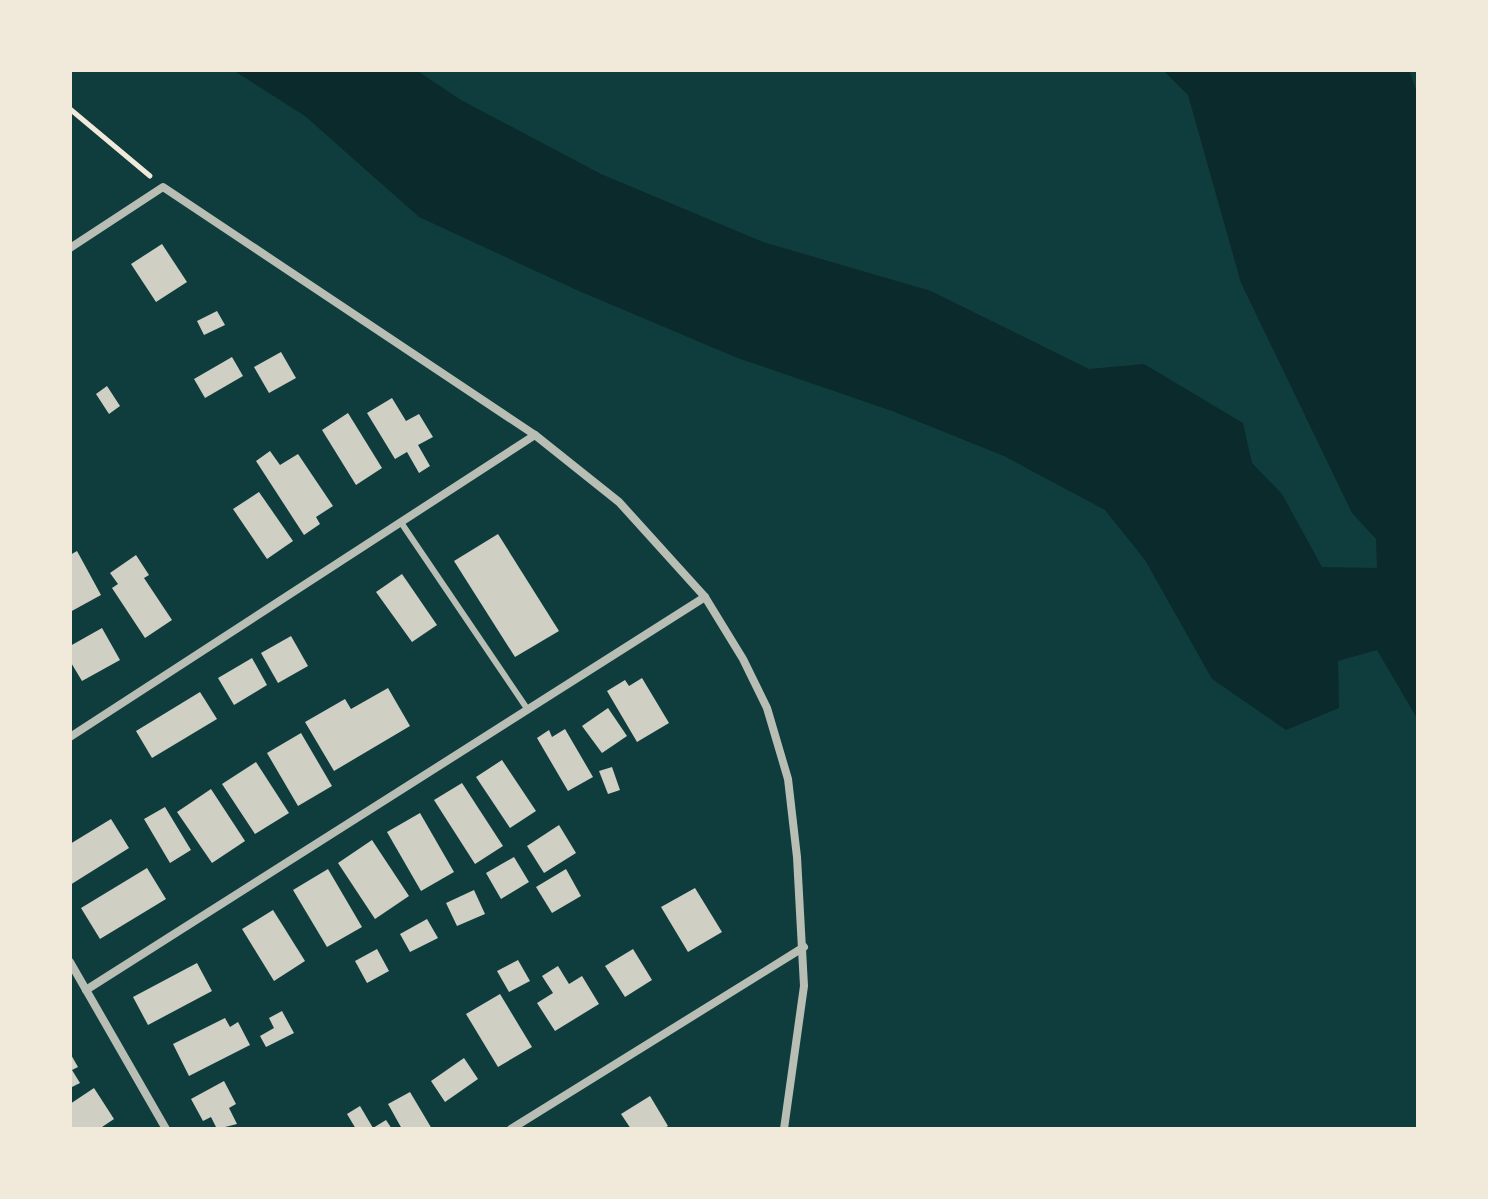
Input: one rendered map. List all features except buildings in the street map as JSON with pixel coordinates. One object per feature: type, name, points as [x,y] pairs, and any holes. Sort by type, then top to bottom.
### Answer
[{"type":"street","points":[[70,248],[163,187],[535,435],[619,502],[705,597],[743,659],[767,708],[788,779],[804,947],[802,1000],[784,1129]]},
{"type":"street","points":[[70,737],[535,435]]},
{"type":"street","points":[[86,990],[705,597]]},
{"type":"street","points":[[516,1128],[804,947]]},
{"type":"street","points":[[70,962],[161,1127]]},
{"type":"lane","points":[[402,524],[529,710]]},
{"type":"path","points":[[70,109],[163,187]]},
{"type":"water","points":[[233,70],[416,70],[461,100],[601,174],[763,242],[931,291],[1089,369],[1144,364],[1243,423],[1252,463],[1282,494],[1322,567],[1377,568],[1376,539],[1352,513],[1241,283],[1188,95],[1163,70],[1409,70],[1418,95],[1418,720],[1377,650],[1338,661],[1339,708],[1286,730],[1212,679],[1145,560],[1105,510],[1004,456],[892,411],[735,357],[579,291],[419,217],[305,116]]}]
